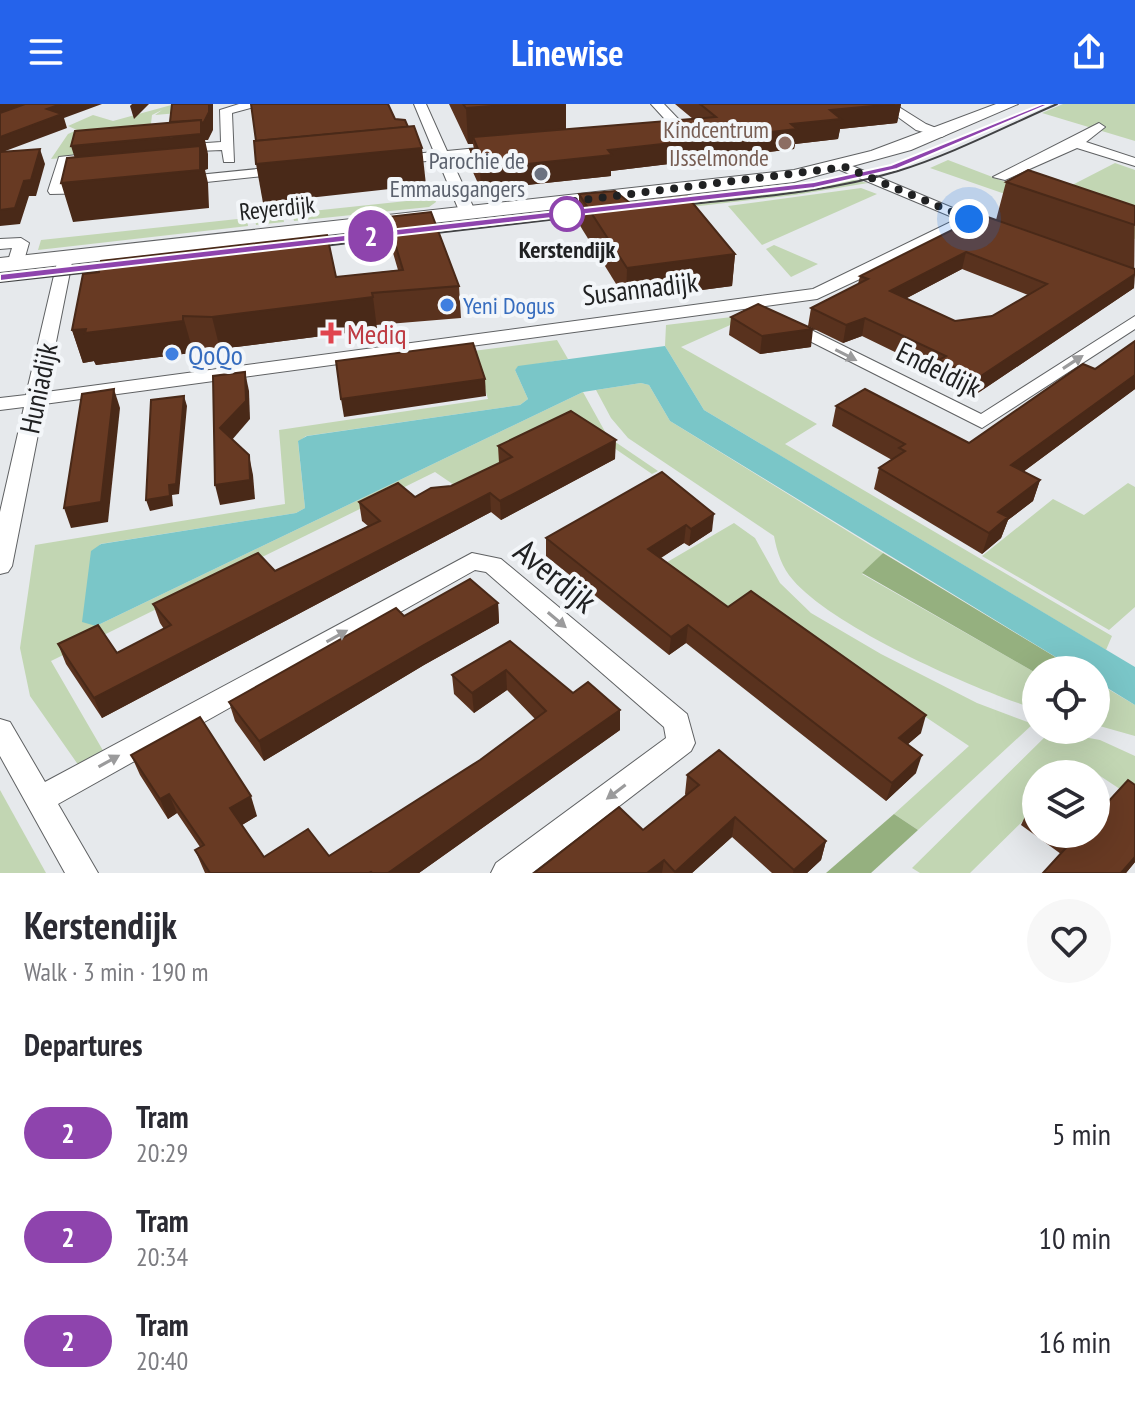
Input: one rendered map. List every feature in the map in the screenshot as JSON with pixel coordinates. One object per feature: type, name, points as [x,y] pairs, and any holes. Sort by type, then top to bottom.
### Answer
[{"type":"street","points":[[229,176],[229,107],[259,104]]},
{"type":"street","points":[[420,104],[468,213]]},
{"type":"street","points":[[654,134],[682,131],[657,104]]},
{"type":"street","points":[[886,104],[921,127],[942,133]]},
{"type":"street","name":"Reyerdijk","points":[[8,264],[783,178],[845,167],[942,133],[1010,104]]},
{"type":"street","points":[[1000,177],[1076,143],[1099,127]]},
{"type":"street","points":[[1076,143],[1135,162]]},
{"type":"street","points":[[166,151],[229,145]]},
{"type":"street","points":[[383,161],[519,148]]},
{"type":"street","points":[[102,189],[55,191],[64,160],[107,156]]},
{"type":"street","points":[[845,167],[997,229]]},
{"type":"street","points":[[166,182],[309,168]]},
{"type":"street","name":"Susannadijk","points":[[35,399],[817,294],[969,219]]},
{"type":"street","name":"Reyerdijk","points":[[0,244],[21,243],[8,264]]},
{"type":"street","name":"Huniadijk","points":[[0,566],[65,257]]},
{"type":"street","name":"Endeldijk","points":[[756,302],[766,315],[982,422],[1135,321]]},
{"type":"street","points":[[0,404],[35,399]]},
{"type":"street","name":"Averdijk","points":[[41,799],[472,561],[493,565],[677,722],[681,743],[507,873]]},
{"type":"street","points":[[0,730],[82,873]]},
{"type":"green space","points":[[175,104],[213,110],[155,115],[162,110],[152,115],[148,150],[51,159],[68,134],[77,130],[68,126],[93,115],[113,121]]},
{"type":"green space","points":[[1063,104],[1135,104],[1135,141],[1042,113]]},
{"type":"green space","points":[[948,160],[1047,198],[1115,163],[1135,170],[1135,239],[930,168]]},
{"type":"green space","points":[[846,178],[868,183],[795,195],[605,217],[599,209]]},
{"type":"green space","points":[[861,188],[877,194],[762,245],[728,206]]},
{"type":"green space","points":[[435,198],[436,202],[429,207],[294,221],[293,216],[283,216],[284,222],[256,225],[255,217]]},
{"type":"green space","points":[[247,218],[248,226],[38,250],[41,240]]},
{"type":"green space","points":[[774,245],[818,264],[791,277],[766,249]]},
{"type":"green space","points":[[740,316],[746,318],[681,347],[817,424],[785,444],[1112,636],[1106,650],[704,410],[665,346],[666,325]]},
{"type":"green space","points":[[557,340],[568,359],[515,370],[528,399],[520,405],[306,436],[298,442],[305,508],[296,513],[100,544],[96,626],[583,392],[608,437],[658,471],[652,474],[579,424],[457,487],[435,472],[51,661],[105,754],[79,766],[30,696],[20,648],[35,545],[285,504],[279,430],[488,399],[473,351]]},
{"type":"green space","points":[[641,383],[649,385],[670,421],[883,553],[862,574],[1022,665],[1022,704],[978,688],[907,655],[840,618],[813,599],[786,570],[774,536],[628,438],[611,418],[596,390]]},
{"type":"green space","points":[[1128,483],[1135,487],[1135,607],[1109,630],[982,556],[1053,499],[1084,515]]},
{"type":"green space","points":[[734,523],[755,538],[780,583],[811,613],[881,654],[977,703],[1022,720],[1022,734],[918,830],[894,814],[969,746],[755,603],[727,619],[657,568]]},
{"type":"green space","points":[[883,553],[1054,656],[1022,656],[1022,665],[862,573]]},
{"type":"green space","points":[[1110,690],[1135,705],[1135,736],[1110,729]]},
{"type":"green space","points":[[1038,744],[1109,744],[1135,756],[1135,799],[1110,782],[1110,760],[1022,760],[1022,822],[970,873],[920,873],[912,868]]},
{"type":"green space","points":[[0,790],[46,873],[0,873]]},
{"type":"green space","points":[[894,814],[918,830],[871,873],[826,873]]},
{"type":"water","points":[[665,346],[704,410],[1135,667],[1135,705],[1110,690],[1110,656],[1054,656],[670,421],[649,385],[641,383],[583,392],[96,626],[82,622],[91,551],[101,544],[296,513],[305,508],[298,441],[307,436],[520,405],[528,399],[515,370],[518,366]]},
{"type":"building","points":[[25,104],[61,104],[47,109],[62,114],[0,137],[0,113]]},
{"type":"building","points":[[172,104],[209,104],[209,112],[201,123],[201,120],[170,122]]},
{"type":"building","points":[[251,104],[388,104],[395,119],[405,120],[408,127],[256,141]]},
{"type":"building","points":[[463,104],[517,104],[466,108]]},
{"type":"building","points":[[700,104],[895,104],[830,110],[841,119],[791,124],[797,129],[608,150],[612,155],[480,169],[470,149],[478,149],[473,137],[716,117]]},
{"type":"building","points":[[201,120],[201,134],[71,146],[75,131]]},
{"type":"building","points":[[414,126],[422,148],[256,164],[254,141]]},
{"type":"building","points":[[200,146],[200,170],[61,183],[67,158]]},
{"type":"building","points":[[40,149],[31,180],[24,181],[15,208],[0,210],[0,152]]},
{"type":"building","points":[[1028,170],[1135,206],[1135,225],[1006,182]]},
{"type":"building","points":[[615,191],[630,203],[687,196],[735,254],[627,268],[579,194]]},
{"type":"building","points":[[431,212],[459,286],[372,293],[373,297],[212,317],[183,316],[183,321],[85,333],[86,329],[72,330],[83,274],[99,272],[101,261],[327,235],[336,277],[403,270],[387,217]]},
{"type":"building","points":[[982,215],[1135,269],[1135,274],[978,378],[939,360],[946,356],[865,318],[846,325],[811,308],[868,279],[860,276]],"holes":[[[966,252],[1047,284],[992,316],[955,321],[890,291]]]},
{"type":"building","points":[[758,304],[813,329],[762,336],[731,317]]},
{"type":"building","points":[[1135,341],[1135,375],[1011,465],[1040,480],[998,512],[1008,517],[989,533],[879,468],[905,451],[899,448],[905,444],[836,406],[865,389],[969,443],[1083,364],[1095,369]]},
{"type":"building","points":[[473,343],[485,379],[341,399],[336,361]]},
{"type":"building","points":[[245,372],[246,401],[220,428],[249,455],[250,480],[215,485],[213,376]]},
{"type":"building","points":[[114,389],[101,502],[64,508],[82,394]]},
{"type":"building","points":[[184,396],[176,484],[169,485],[170,496],[146,500],[151,400]]},
{"type":"building","points":[[571,411],[616,440],[500,501],[490,493],[94,698],[58,644],[98,625],[117,653],[171,625],[153,604],[258,553],[275,571],[380,521],[359,502],[398,483],[415,497],[431,488],[451,486],[512,457],[498,446]]},
{"type":"building","points":[[662,472],[714,514],[691,529],[686,525],[648,549],[728,607],[751,591],[926,715],[899,738],[922,755],[892,783],[688,625],[671,637],[546,538]]},
{"type":"building","points":[[470,579],[498,603],[259,741],[229,702],[396,608],[404,616]]},
{"type":"building","points":[[510,641],[573,693],[588,682],[620,710],[388,873],[210,873],[195,850],[204,845],[169,794],[160,799],[131,755],[200,717],[251,796],[230,808],[264,857],[308,829],[329,856],[480,760],[546,711],[506,670],[472,693],[452,675]]},
{"type":"building","points":[[719,750],[826,841],[794,870],[735,817],[675,872],[664,860],[647,873],[534,873],[619,807],[643,830],[699,785],[687,775]]},
{"type":"building","points":[[1128,780],[1135,785],[1135,857],[1121,873],[1043,873],[1066,848],[1110,848],[1110,800]]},
{"type":"tram line","name":"2","points":[[0,278],[814,185],[862,176],[918,159],[1046,104]]},
{"type":"tram line","points":[[672,206],[786,194],[842,185],[898,171],[939,157],[1057,104]]},
{"type":"tram line","points":[[306,248],[600,214]]},
{"type":"tram line","points":[[0,282],[119,269]]},
{"type":"place","name":"Kindcentrum IJsselmonde","points":[[785,143]]},
{"type":"place","name":"Parochie de Emmausgangers","points":[[541,174]]},
{"type":"place","name":"Kerstendijk","points":[[567,214]]},
{"type":"place","name":"Yeni Dogus","points":[[447,305]]},
{"type":"place","name":"Mediq","points":[[331,333]]},
{"type":"place","name":"QoQo","points":[[172,354]]},
{"type":"route","points":[[567,214],[559,203],[794,176],[845,167],[969,219]]}]
